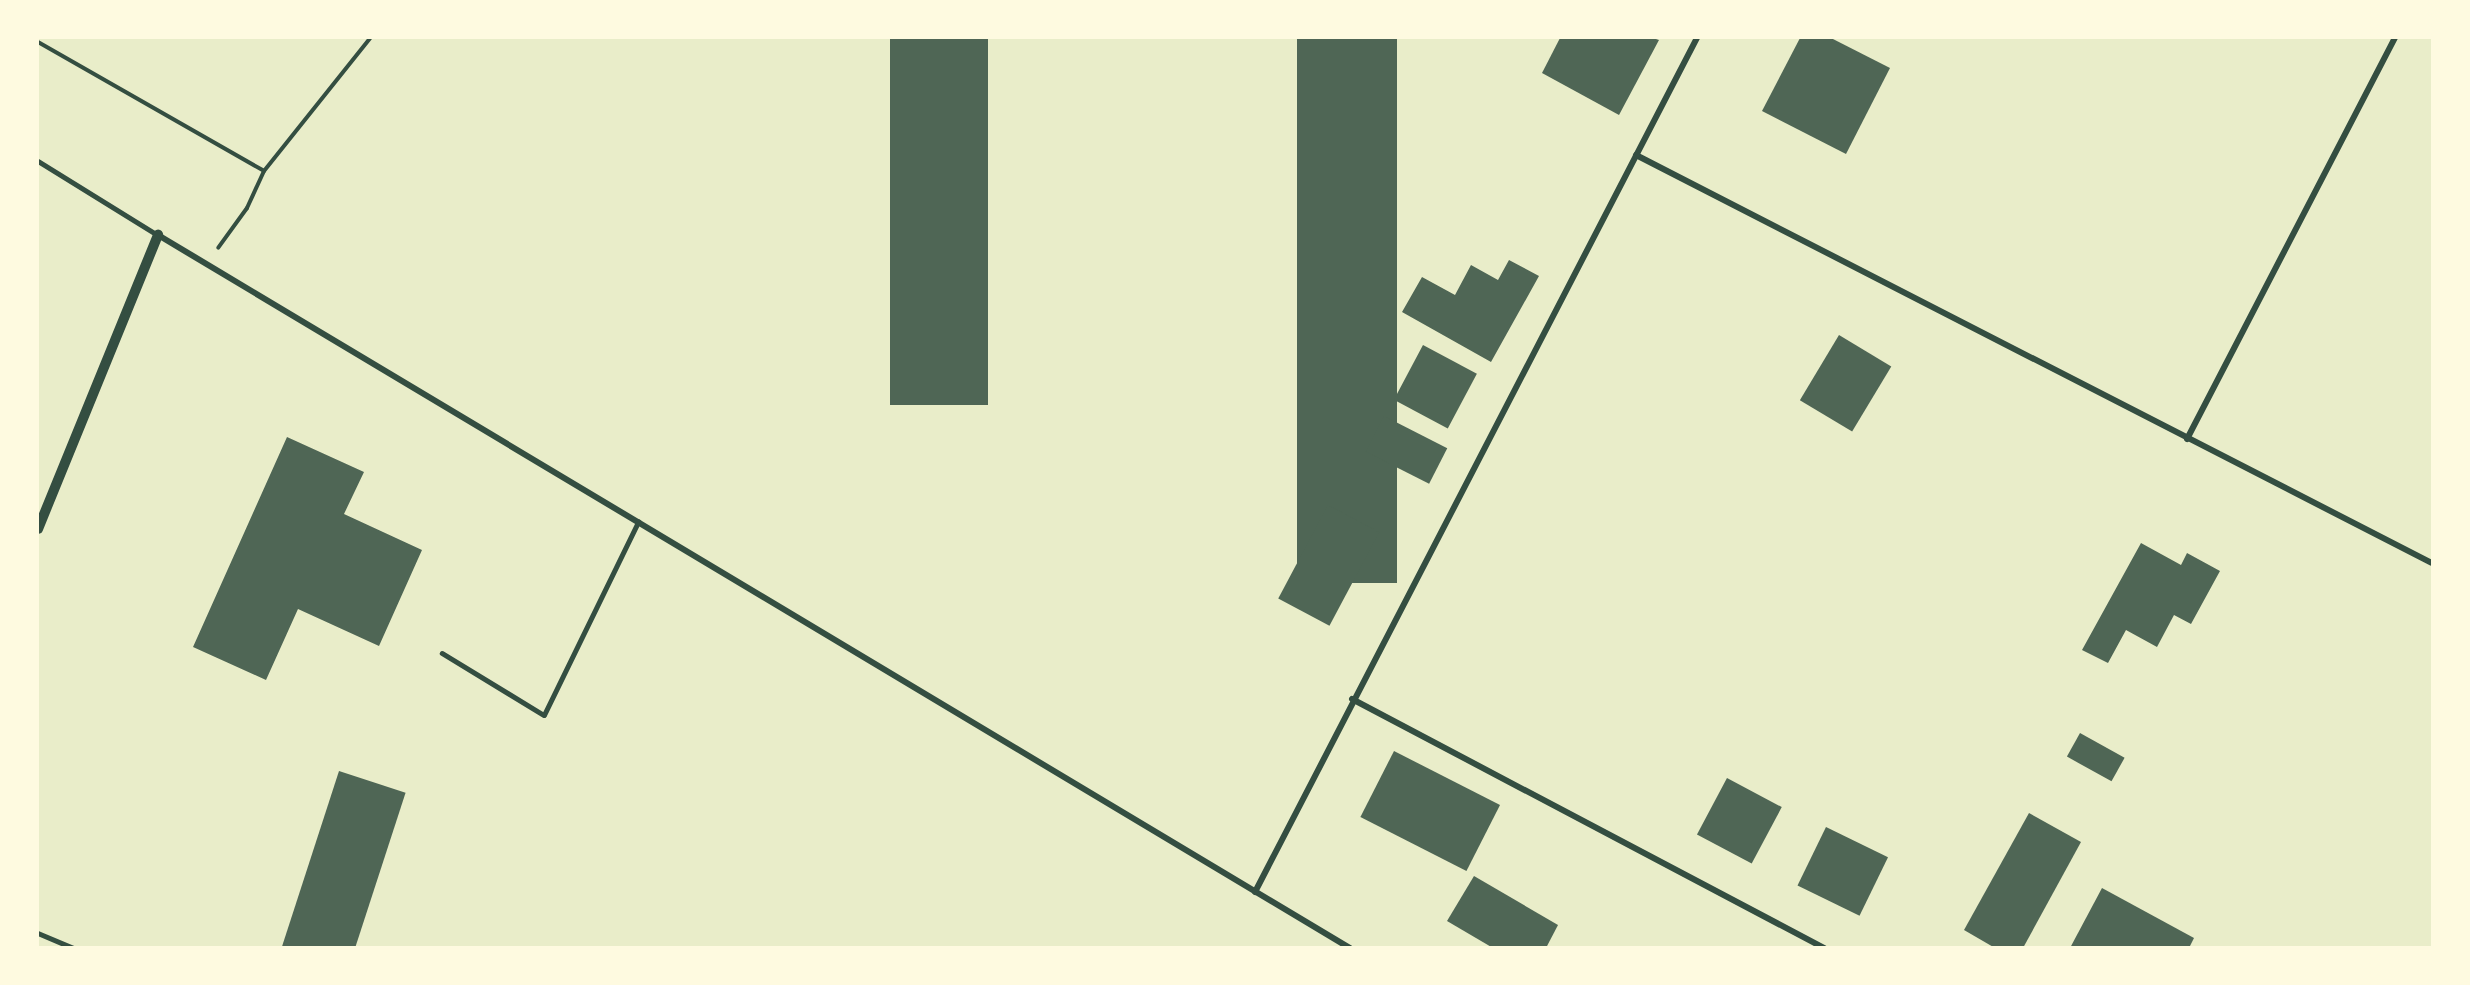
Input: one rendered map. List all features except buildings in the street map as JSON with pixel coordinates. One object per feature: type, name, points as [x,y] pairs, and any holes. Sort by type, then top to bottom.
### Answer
[{"type":"street","points":[[1255,892],[1352,699],[1697,38]]},
{"type":"street","points":[[2187,439],[2395,38]]},
{"type":"street","points":[[1636,154],[2187,439],[2433,563]]},
{"type":"street","points":[[38,529],[158,235],[1350,948]]},
{"type":"street","points":[[1352,699],[1824,948]]},
{"type":"lane","points":[[38,161],[158,235]]},
{"type":"lane","points":[[442,653],[544,715],[638,522]]},
{"type":"lane","points":[[38,933],[74,948]]},
{"type":"path","points":[[206,265],[248,208],[264,171],[370,38]]},
{"type":"path","points":[[38,42],[264,171]]}]
